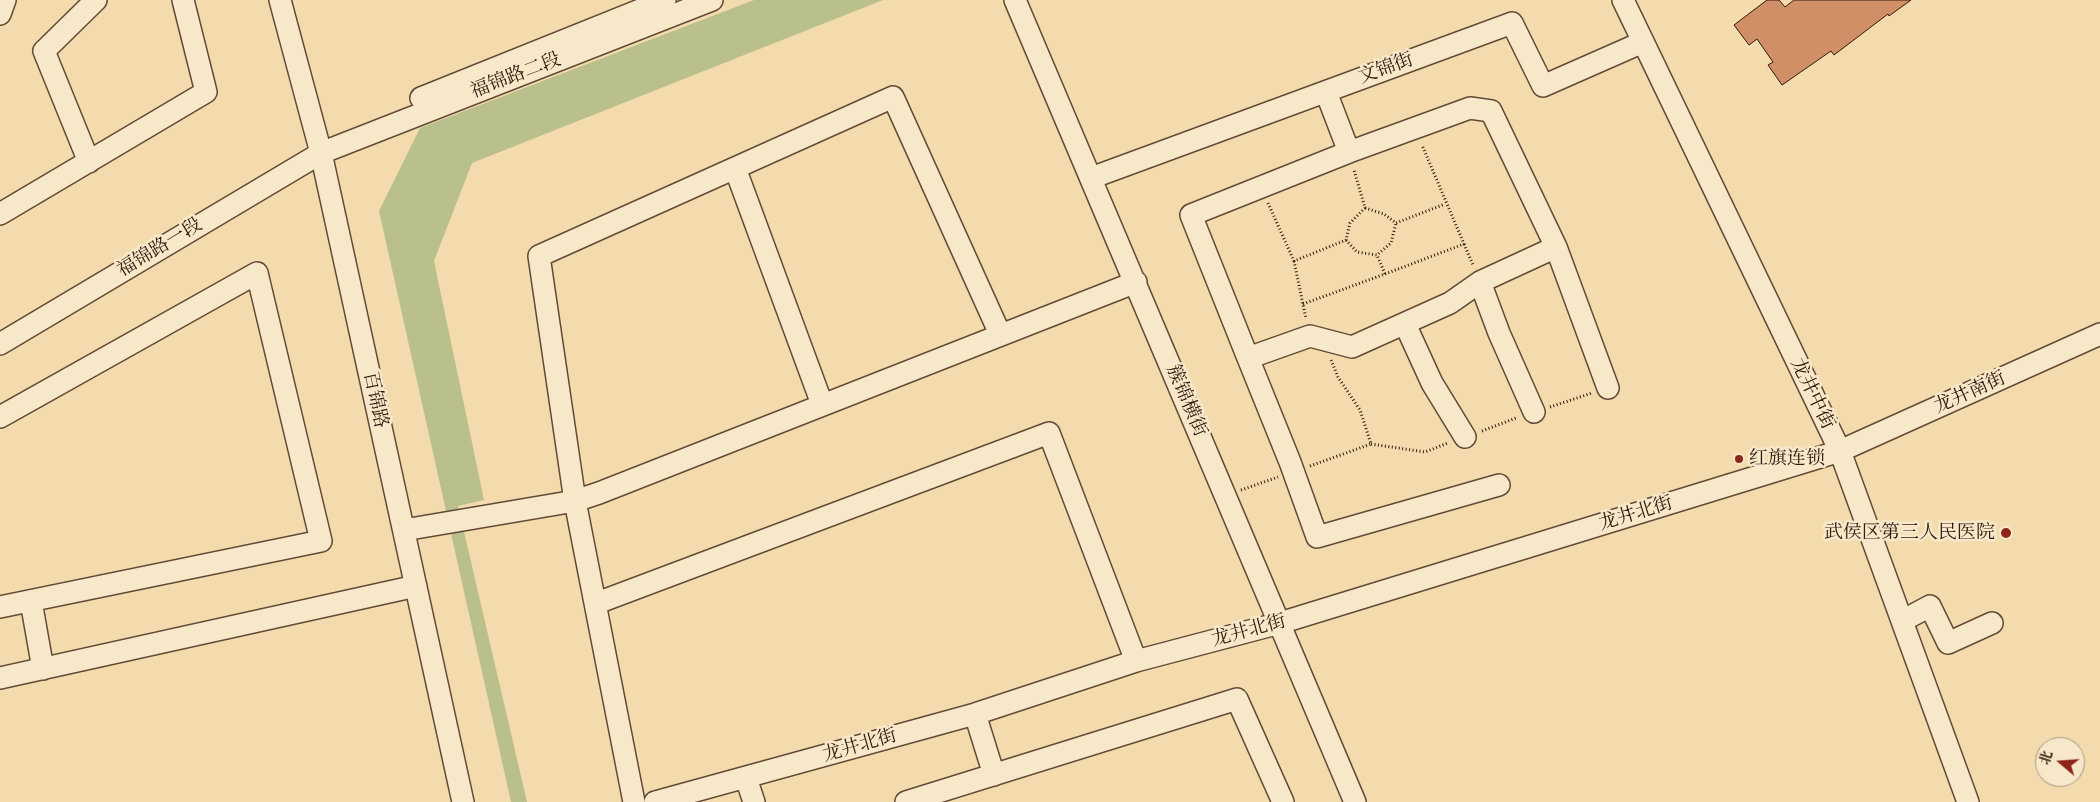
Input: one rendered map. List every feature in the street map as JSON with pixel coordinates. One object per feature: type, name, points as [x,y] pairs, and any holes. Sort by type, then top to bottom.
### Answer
[{"type":"street","points":[[0,14],[5,0]]},
{"type":"street","points":[[89,162],[44,51],[96,0]]},
{"type":"street","points":[[0,214],[206,92],[183,0]]},
{"type":"street","name":"百锦路","points":[[280,0],[319,146],[462,802]]},
{"type":"street","name":"福锦路二段","points":[[319,146],[665,0]]},
{"type":"street","name":"福锦路二段","points":[[319,146],[712,0]]},
{"type":"street","name":"簇锦横街","points":[[1015,0],[1355,802]]},
{"type":"street","name":"龙井中街","points":[[1623,0],[1840,451],[1968,802]]},
{"type":"street","name":"文锦街","points":[[1091,178],[1512,23],[1543,86],[1643,42]]},
{"type":"street","points":[[1326,92],[1349,152]]},
{"type":"street","points":[[634,802],[597,603],[575,501],[538,256],[893,97],[1000,334]]},
{"type":"street","points":[[1499,485],[1317,537],[1294,471],[1190,215],[1349,152],[1470,108],[1491,111],[1556,247],[1608,388]]},
{"type":"street","name":"福锦路一段","points":[[0,328],[319,146]]},
{"type":"street","name":"福锦路一段","points":[[0,344],[319,146]]},
{"type":"street","points":[[735,168],[822,404]]},
{"type":"street","points":[[1248,358],[1316,337],[1352,347],[1450,303],[1480,282],[1556,247]]},
{"type":"street","points":[[0,417],[257,273],[320,541],[0,607]]},
{"type":"street","points":[[404,530],[575,501],[1136,282]]},
{"type":"street","points":[[1480,282],[1499,333],[1534,412]]},
{"type":"street","points":[[1405,324],[1432,383],[1465,437]]},
{"type":"street","name":"龙井南街","points":[[1840,451],[2100,334]]},
{"type":"street","points":[[597,603],[1049,433],[1136,661]]},
{"type":"street","name":"龙井北街","points":[[655,802],[976,714],[1136,661],[1280,623],[1840,451]]},
{"type":"street","points":[[0,678],[416,586]]},
{"type":"street","points":[[31,601],[43,668]]},
{"type":"street","points":[[1902,621],[1930,606],[1948,643],[1992,623]]},
{"type":"street","points":[[906,802],[1237,699],[1283,802]]},
{"type":"street","points":[[976,714],[994,775]]},
{"type":"street","points":[[746,778],[754,802]]},
{"type":"path","points":[[1303,304],[1464,244],[1445,204],[1416,128]]},
{"type":"path","points":[[1349,152],[1364,208]]},
{"type":"path","points":[[1262,186],[1294,261],[1303,304],[1316,337],[1338,377],[1360,410],[1371,444]]},
{"type":"path","points":[[1396,224],[1445,204]]},
{"type":"path","points":[[1364,208],[1384,214],[1396,224]]},
{"type":"path","points":[[1346,240],[1350,223],[1364,208]]},
{"type":"path","points":[[1346,240],[1357,252],[1377,255],[1391,244],[1396,224]]},
{"type":"path","points":[[1294,261],[1346,240]]},
{"type":"path","points":[[1377,255],[1385,274]]},
{"type":"path","points":[[1226,495],[1371,444],[1425,452]]},
{"type":"green space","points":[[754,0],[883,0],[472,163],[434,261],[484,500],[458,506],[527,802],[511,802],[379,211],[420,128]]},
{"type":"building","points":[[1767,0],[1779,0],[1785,7],[1794,0],[1911,0],[1889,16],[1888,14],[1834,55],[1831,51],[1782,85],[1768,65],[1773,62],[1757,39],[1749,45],[1734,25]]},
{"type":"place","name":"红旗连锁","points":[[1739,459]]},
{"type":"place","name":"武侯区第三人民医院","points":[[2006,533]]}]
